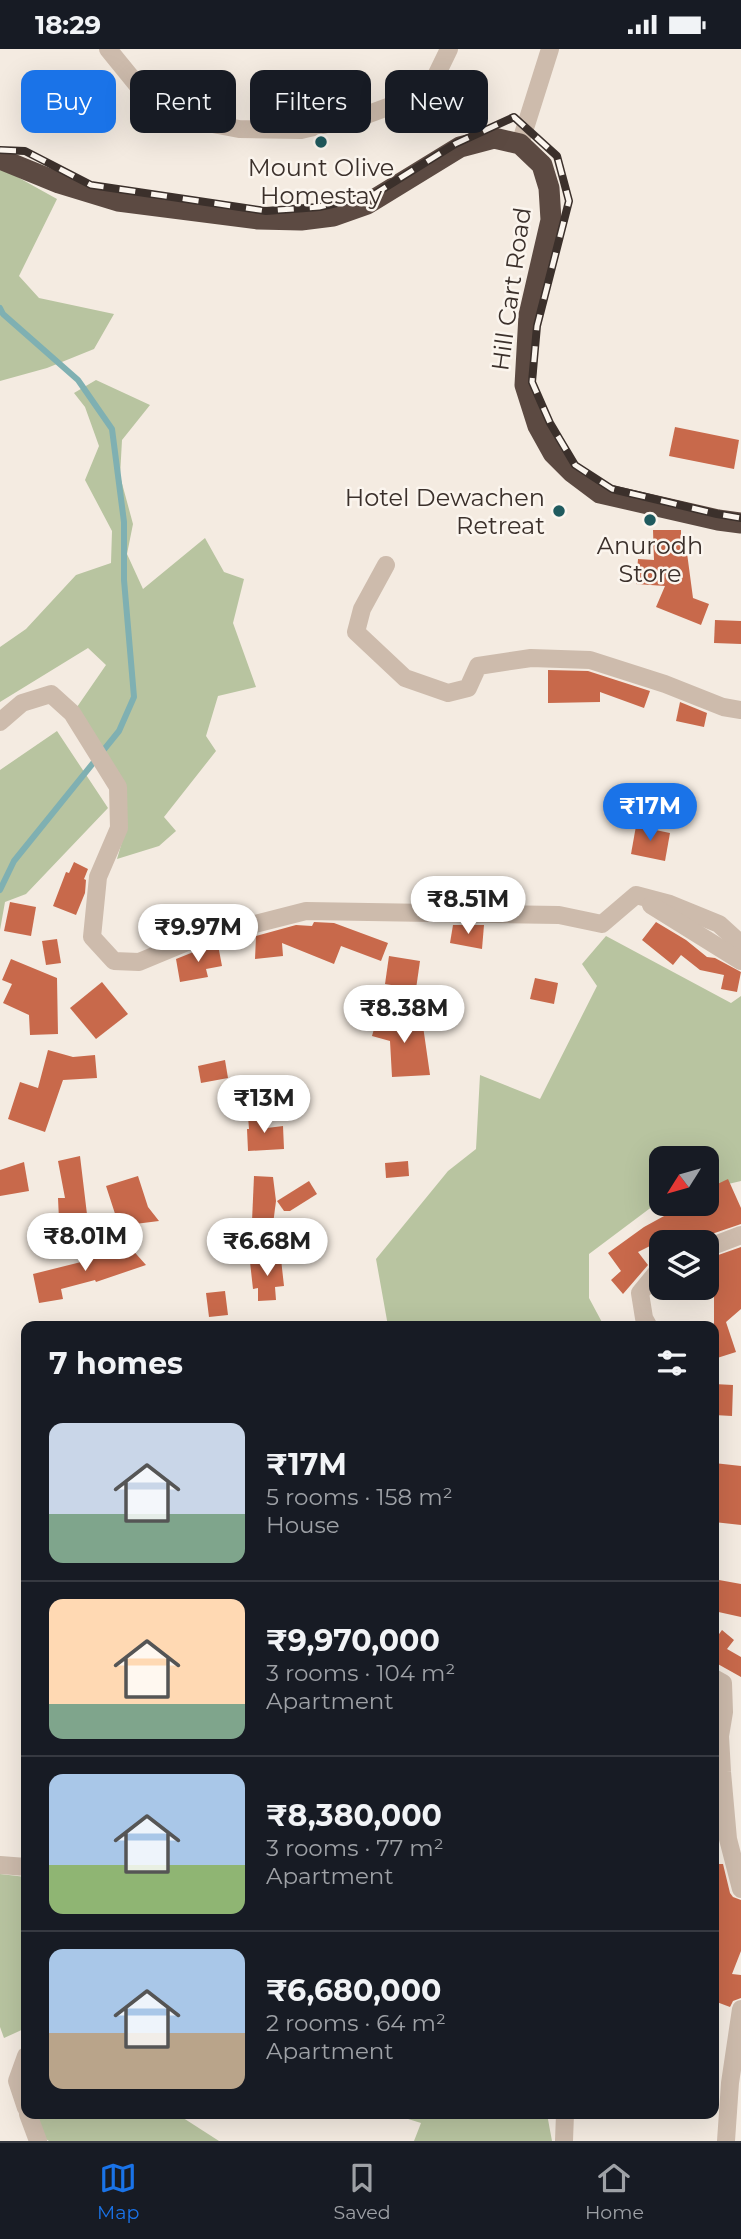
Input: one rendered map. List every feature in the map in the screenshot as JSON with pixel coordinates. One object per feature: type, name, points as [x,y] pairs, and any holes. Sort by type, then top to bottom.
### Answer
[{"type":"highway","points":[[0,159],[59,183],[118,201],[258,219],[301,220],[333,216],[367,204],[460,147],[494,138],[520,144]]},
{"type":"highway","name":"Hill Cart Road","points":[[520,144],[542,165],[549,188],[551,220],[529,315],[525,386],[538,426],[553,453],[572,472],[600,493],[741,523]]},
{"type":"street","points":[[108,49],[143,92],[181,118],[239,129],[301,130],[366,115],[404,101],[435,80],[449,49]]},
{"type":"street","points":[[520,144],[550,49]]},
{"type":"street","points":[[386,565],[362,609],[356,632],[405,678],[448,693],[468,688],[478,666],[531,658],[590,660],[665,684],[723,707],[741,710]]},
{"type":"street","points":[[0,722],[22,703],[51,694],[72,713],[118,786],[119,828],[97,877],[92,937],[114,961],[139,963],[192,940],[306,911],[559,915],[602,924],[636,895]]},
{"type":"street","points":[[636,895],[719,924],[741,944]]},
{"type":"street","points":[[636,895],[741,961]]},
{"type":"street","points":[[719,1243],[741,1235]]},
{"type":"street","points":[[646,1321],[640,1293],[649,1282]]},
{"type":"street","points":[[719,1681],[723,1683],[724,1712],[720,1735],[728,1839],[741,1889]]},
{"type":"street","points":[[0,1865],[21,1867]]},
{"type":"street","points":[[726,2141],[730,2083],[741,2009]]},
{"type":"street","points":[[21,2070],[17,2081],[21,2093]]},
{"type":"street","points":[[30,2119],[38,2141]]},
{"type":"street","points":[[564,2141],[565,2119]]},
{"type":"green space","points":[[0,169],[57,199],[19,276],[39,298],[114,314],[94,349],[47,368],[0,381]]},
{"type":"green space","points":[[96,380],[150,405],[122,440],[120,476],[133,524],[127,554],[143,589],[205,538],[224,572],[244,579],[233,623],[256,687],[218,696],[206,736],[216,751],[164,817],[176,831],[159,846],[117,859],[126,828],[77,707],[106,665],[88,648],[0,702],[0,647],[26,629],[76,575],[111,563],[112,531],[85,480],[99,446],[85,407],[74,393]]},
{"type":"green space","points":[[57,731],[108,808],[26,894],[5,902],[0,930],[0,770]]},
{"type":"green space","points":[[606,936],[731,1003],[741,996],[741,1181],[719,1186],[719,1146],[649,1146],[649,1209],[589,1254],[589,1298],[601,1321],[387,1321],[376,1259],[448,1171],[476,1149],[480,1075],[540,1099],[597,986],[582,964]]},
{"type":"green space","points":[[0,1874],[21,1876],[21,2030],[4,2038],[0,2027]]},
{"type":"green space","points":[[37,2119],[185,2119],[219,2141],[49,2141],[41,2136]]},
{"type":"green space","points":[[408,2119],[548,2119],[552,2141],[414,2141],[421,2123]]},
{"type":"building","points":[[675,427],[739,440],[734,469],[669,456]]},
{"type":"building","points":[[653,530],[681,530],[681,554],[687,553],[693,598],[709,604],[701,625],[656,607],[665,586],[636,584],[638,559],[654,560]]},
{"type":"building","points":[[715,620],[741,621],[741,644],[714,643]]},
{"type":"building","points":[[548,670],[588,671],[650,691],[644,708],[600,692],[600,702],[548,703]]},
{"type":"building","points":[[680,702],[707,713],[704,727],[676,721]]},
{"type":"building","points":[[636,826],[670,833],[665,861],[631,854]]},
{"type":"building","points":[[74,862],[88,869],[84,879],[85,893],[76,915],[53,906],[66,872],[69,873]]},
{"type":"building","points":[[10,902],[36,907],[31,936],[4,931]]},
{"type":"building","points":[[314,922],[334,923],[388,943],[381,961],[341,946],[334,964],[282,943],[283,956],[255,959],[256,936],[296,925],[312,926]]},
{"type":"building","points":[[656,922],[686,940],[707,957],[715,958],[741,972],[737,992],[721,989],[724,975],[700,970],[681,955],[673,965],[642,940]]},
{"type":"building","points":[[453,925],[484,925],[482,949],[450,943]]},
{"type":"building","points":[[57,939],[61,963],[46,965],[42,941]]},
{"type":"building","points":[[218,945],[222,966],[206,969],[208,977],[180,982],[176,959]]},
{"type":"building","points":[[389,956],[420,961],[416,989],[385,984]]},
{"type":"building","points":[[11,959],[57,978],[58,1034],[30,1035],[29,1015],[3,1003],[12,984],[2,980]]},
{"type":"building","points":[[535,978],[558,983],[554,1004],[530,999]]},
{"type":"building","points":[[102,982],[128,1014],[96,1039],[70,1008]]},
{"type":"building","points":[[379,1012],[408,1021],[422,1019],[430,1075],[392,1077],[390,1041],[372,1036]]},
{"type":"building","points":[[48,1050],[73,1057],[95,1055],[97,1078],[63,1080],[45,1132],[8,1119],[20,1082],[38,1088]]},
{"type":"building","points":[[225,1060],[228,1078],[201,1083],[198,1066]]},
{"type":"building","points":[[267,1114],[267,1128],[283,1126],[284,1149],[248,1151],[248,1116]]},
{"type":"building","points":[[80,1156],[89,1231],[38,1238],[35,1223],[59,1220],[58,1198],[65,1198],[58,1161]]},
{"type":"building","points":[[408,1161],[409,1176],[386,1178],[385,1163]]},
{"type":"building","points":[[24,1162],[29,1191],[0,1196],[0,1170]]},
{"type":"building","points":[[138,1176],[148,1207],[159,1221],[119,1226],[106,1186]]},
{"type":"building","points":[[254,1176],[273,1177],[276,1201],[273,1224],[252,1221]]},
{"type":"building","points":[[728,1179],[741,1208],[741,1224],[719,1232],[649,1230],[649,1246],[638,1252],[648,1265],[623,1294],[611,1280],[621,1271],[608,1253],[664,1216],[719,1216],[719,1183]]},
{"type":"building","points":[[309,1181],[317,1194],[290,1211],[284,1211],[277,1201]]},
{"type":"building","points":[[129,1246],[146,1265],[96,1282],[95,1280],[61,1289],[63,1299],[39,1303],[33,1274],[89,1260]]},
{"type":"building","points":[[741,1247],[741,1309],[726,1322],[736,1352],[719,1357],[719,1321],[714,1321],[714,1300],[719,1300],[719,1255]]},
{"type":"building","points":[[281,1259],[284,1286],[275,1287],[276,1300],[258,1301],[258,1288],[253,1289],[250,1262]]},
{"type":"building","points":[[225,1291],[228,1315],[209,1317],[206,1293]]},
{"type":"building","points":[[719,1384],[733,1385],[732,1416],[719,1415]]},
{"type":"building","points":[[719,1464],[741,1466],[741,1525],[719,1523]]},
{"type":"building","points":[[719,1580],[741,1584],[741,1617],[719,1612]]},
{"type":"building","points":[[722,1630],[734,1640],[727,1649],[741,1657],[741,1677],[719,1665],[719,1634]]},
{"type":"building","points":[[719,1864],[723,1864],[730,1893],[741,1900],[741,1951],[732,1974],[741,1975],[741,1998],[733,2001],[730,2007],[719,2003]]},
{"type":"waterway","points":[[0,308],[3,314],[78,380],[112,429],[124,522],[124,580],[134,697],[119,731],[14,861],[0,890]]},
{"type":"railway","points":[[0,150],[25,151],[91,185],[266,211],[319,207],[373,195],[455,144],[514,117],[557,156],[569,201],[537,326],[532,382],[550,423],[575,465],[612,489],[741,518]]},
{"type":"place","name":"Mount Olive Homestay","points":[[321,142]]},
{"type":"place","name":"Hotel Dewachen Retreat","points":[[559,511]]},
{"type":"place","name":"Anurodh Store","points":[[650,520]]}]
